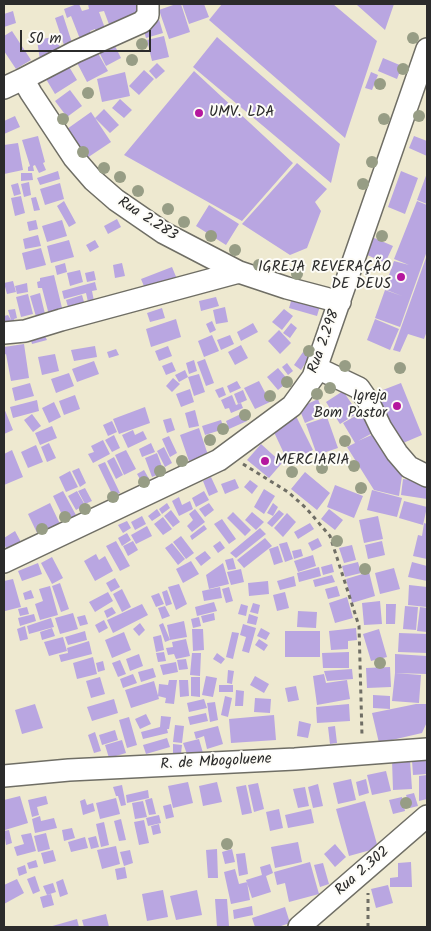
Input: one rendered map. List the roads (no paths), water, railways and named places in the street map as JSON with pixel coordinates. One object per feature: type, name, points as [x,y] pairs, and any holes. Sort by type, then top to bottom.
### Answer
[{"type":"street","points":[[4,88],[75,52],[142,22],[148,15],[148,4]]},
{"type":"street","name":"Rua 2.298","points":[[4,562],[219,460],[292,406],[313,377],[427,49]]},
{"type":"street","name":"Rua 2.283","points":[[23,79],[30,93],[74,158],[93,180],[116,200],[164,233],[238,272],[287,288],[340,302]]},
{"type":"street","points":[[4,333],[25,331],[238,272]]},
{"type":"street","points":[[316,368],[359,388],[397,453],[409,467],[427,476]]},
{"type":"street","name":"R. de Mbogoluene","points":[[4,776],[69,770],[296,759],[427,749]]},
{"type":"street","name":"Rua 2.302","points":[[299,927],[427,816]]},
{"type":"place","name":"UMV. LDA","points":[[199,113]]},
{"type":"place","name":"IGREJA REVERAÇÃO DE DEUS","points":[[401,277]]},
{"type":"place","name":"Igreja Bom Pastor","points":[[397,406]]},
{"type":"place","name":"MERCIARIA","points":[[265,461]]}]
